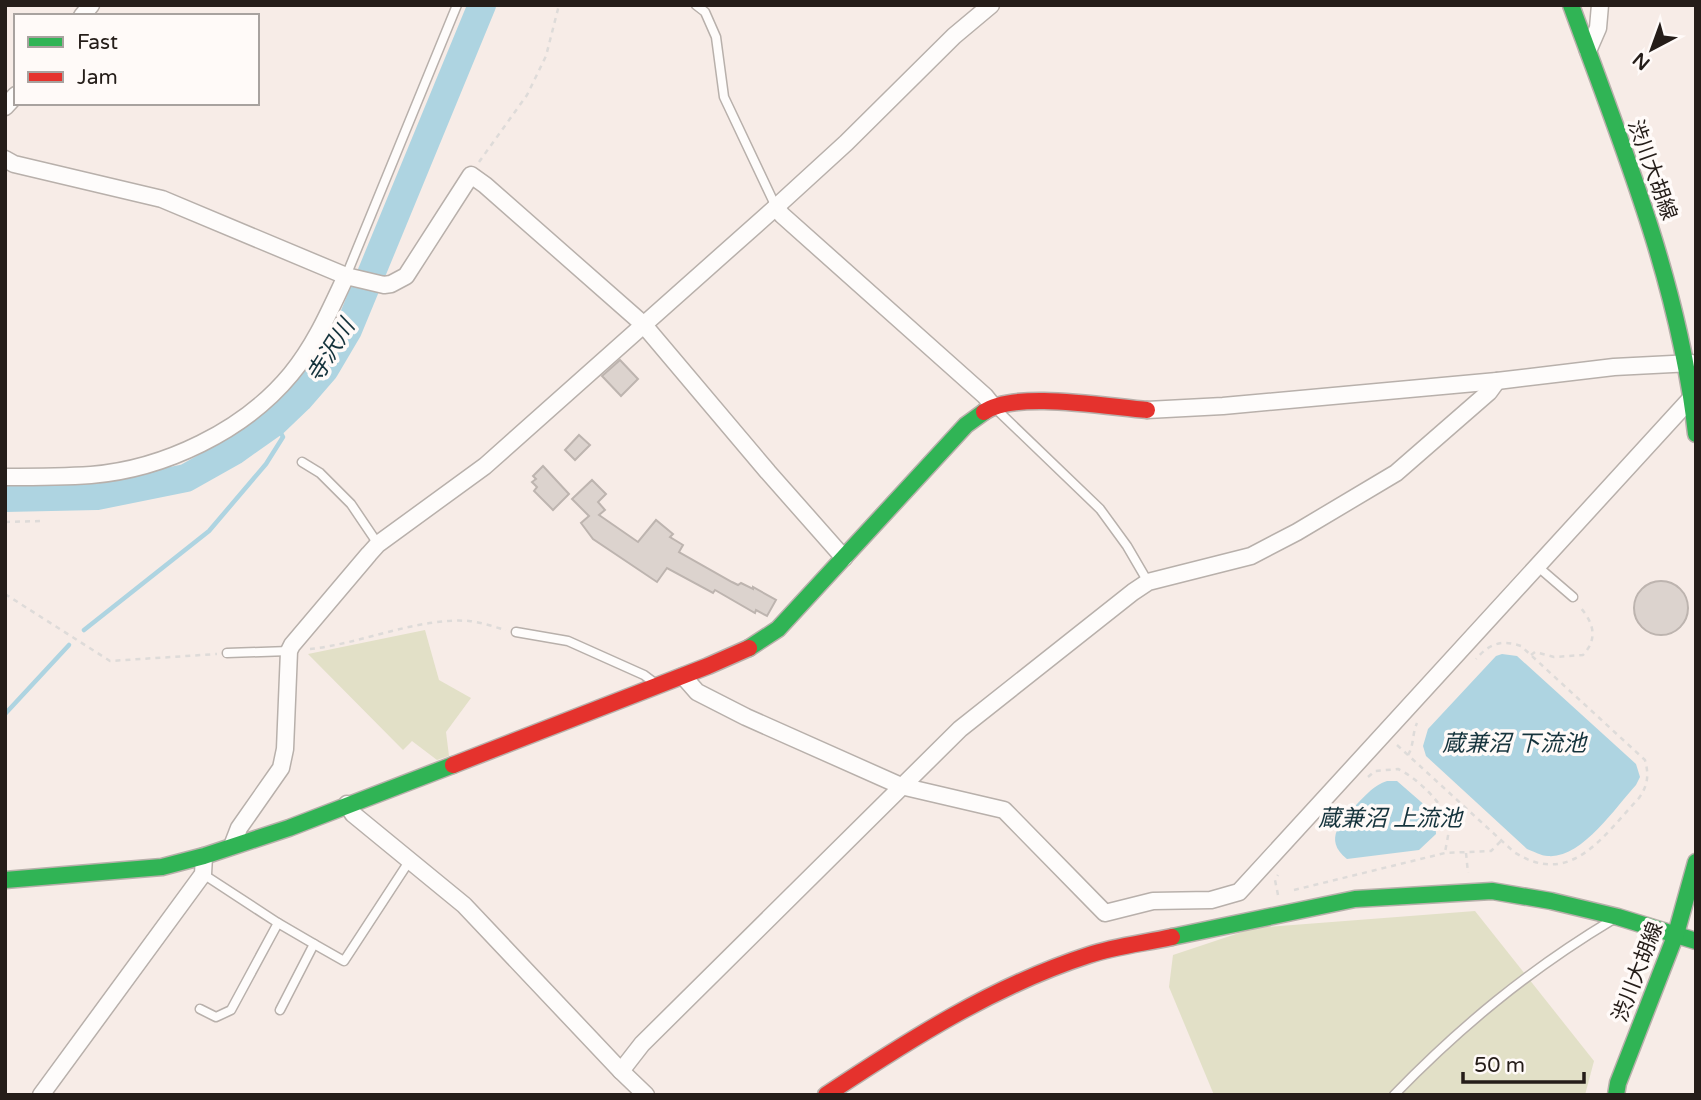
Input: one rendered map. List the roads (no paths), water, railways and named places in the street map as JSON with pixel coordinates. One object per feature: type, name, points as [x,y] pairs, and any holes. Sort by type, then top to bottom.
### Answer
[{"type":"street","points":[[232,846],[239,828],[281,768],[285,749],[289,651],[378,544],[485,466],[776,207],[846,143],[954,36],[991,5]]},
{"type":"street","name":"渋川大胡線","points":[[1571,5],[1656,242],[1691,363],[1696,434]]},
{"type":"street","points":[[1587,51],[1598,28],[1600,5]]},
{"type":"street","points":[[5,159],[15,164],[162,199],[351,278],[384,285],[407,276],[471,175],[643,324],[844,558]]},
{"type":"street","points":[[776,207],[993,406]]},
{"type":"street","points":[[5,477],[93,475],[136,467],[165,458],[224,430],[242,418],[291,374],[351,278]]},
{"type":"street","points":[[5,880],[162,867],[204,856],[289,828],[683,677],[766,639],[800,606],[966,425],[993,406],[1040,401],[1147,410],[1223,406],[1497,381],[1614,367],[1691,363]]},
{"type":"street","points":[[621,1071],[642,1044],[960,729],[1133,592],[1148,582],[1251,556],[1297,532],[1396,473],[1489,392],[1497,381]]},
{"type":"street","points":[[683,677],[698,692],[746,718],[901,786],[1004,810],[1105,913],[1153,901],[1211,900],[1238,892],[1693,396]]},
{"type":"street","points":[[348,804],[352,814],[464,905],[646,1095]]},
{"type":"street","points":[[41,1095],[203,874],[204,856]]},
{"type":"street","name":"渋川大胡線","points":[[1614,1089],[1676,934],[1696,862]]},
{"type":"street","points":[[827,1095],[901,1045],[1022,979],[1091,954],[1355,899],[1492,891],[1551,901],[1618,917],[1696,941]]},
{"type":"street","points":[[1211,900],[1217,927]]},
{"type":"lane","points":[[351,278],[457,5]]},
{"type":"lane","points":[[696,5],[705,12],[716,37],[724,97],[776,207]]},
{"type":"lane","points":[[993,406],[1100,509],[1127,546],[1148,582]]},
{"type":"lane","points":[[302,462],[320,473],[351,503],[378,544]]},
{"type":"lane","points":[[1537,566],[1573,597]]},
{"type":"lane","points":[[516,632],[568,641],[645,675],[658,686]]},
{"type":"lane","points":[[227,653],[289,651]]},
{"type":"lane","points":[[203,874],[278,923],[344,961],[410,859]]},
{"type":"lane","points":[[1394,1095],[1437,1050],[1475,1017],[1566,948],[1618,917]]},
{"type":"lane","points":[[200,1009],[216,1017],[231,1010],[278,923]]},
{"type":"lane","points":[[280,1010],[314,944]]},
{"type":"water","name":"蔵兼沼 下流池","points":[[1496,656],[1517,656],[1636,764],[1640,777],[1608,818],[1585,841],[1560,855],[1545,856],[1527,849],[1426,756],[1423,746],[1428,729]]},
{"type":"water","name":"蔵兼沼 上流池","points":[[1387,781],[1397,781],[1428,808],[1435,818],[1436,834],[1419,850],[1347,859],[1336,844],[1337,830],[1367,793]]},
{"type":"waterway","name":"寺沢川","points":[[5,498],[97,496],[186,478],[234,451],[275,422],[299,399],[325,369],[348,330],[482,5]]},
{"type":"waterway","points":[[84,630],[209,531],[266,464],[283,437],[275,422]]},
{"type":"waterway","points":[[5,714],[69,645]]}]
